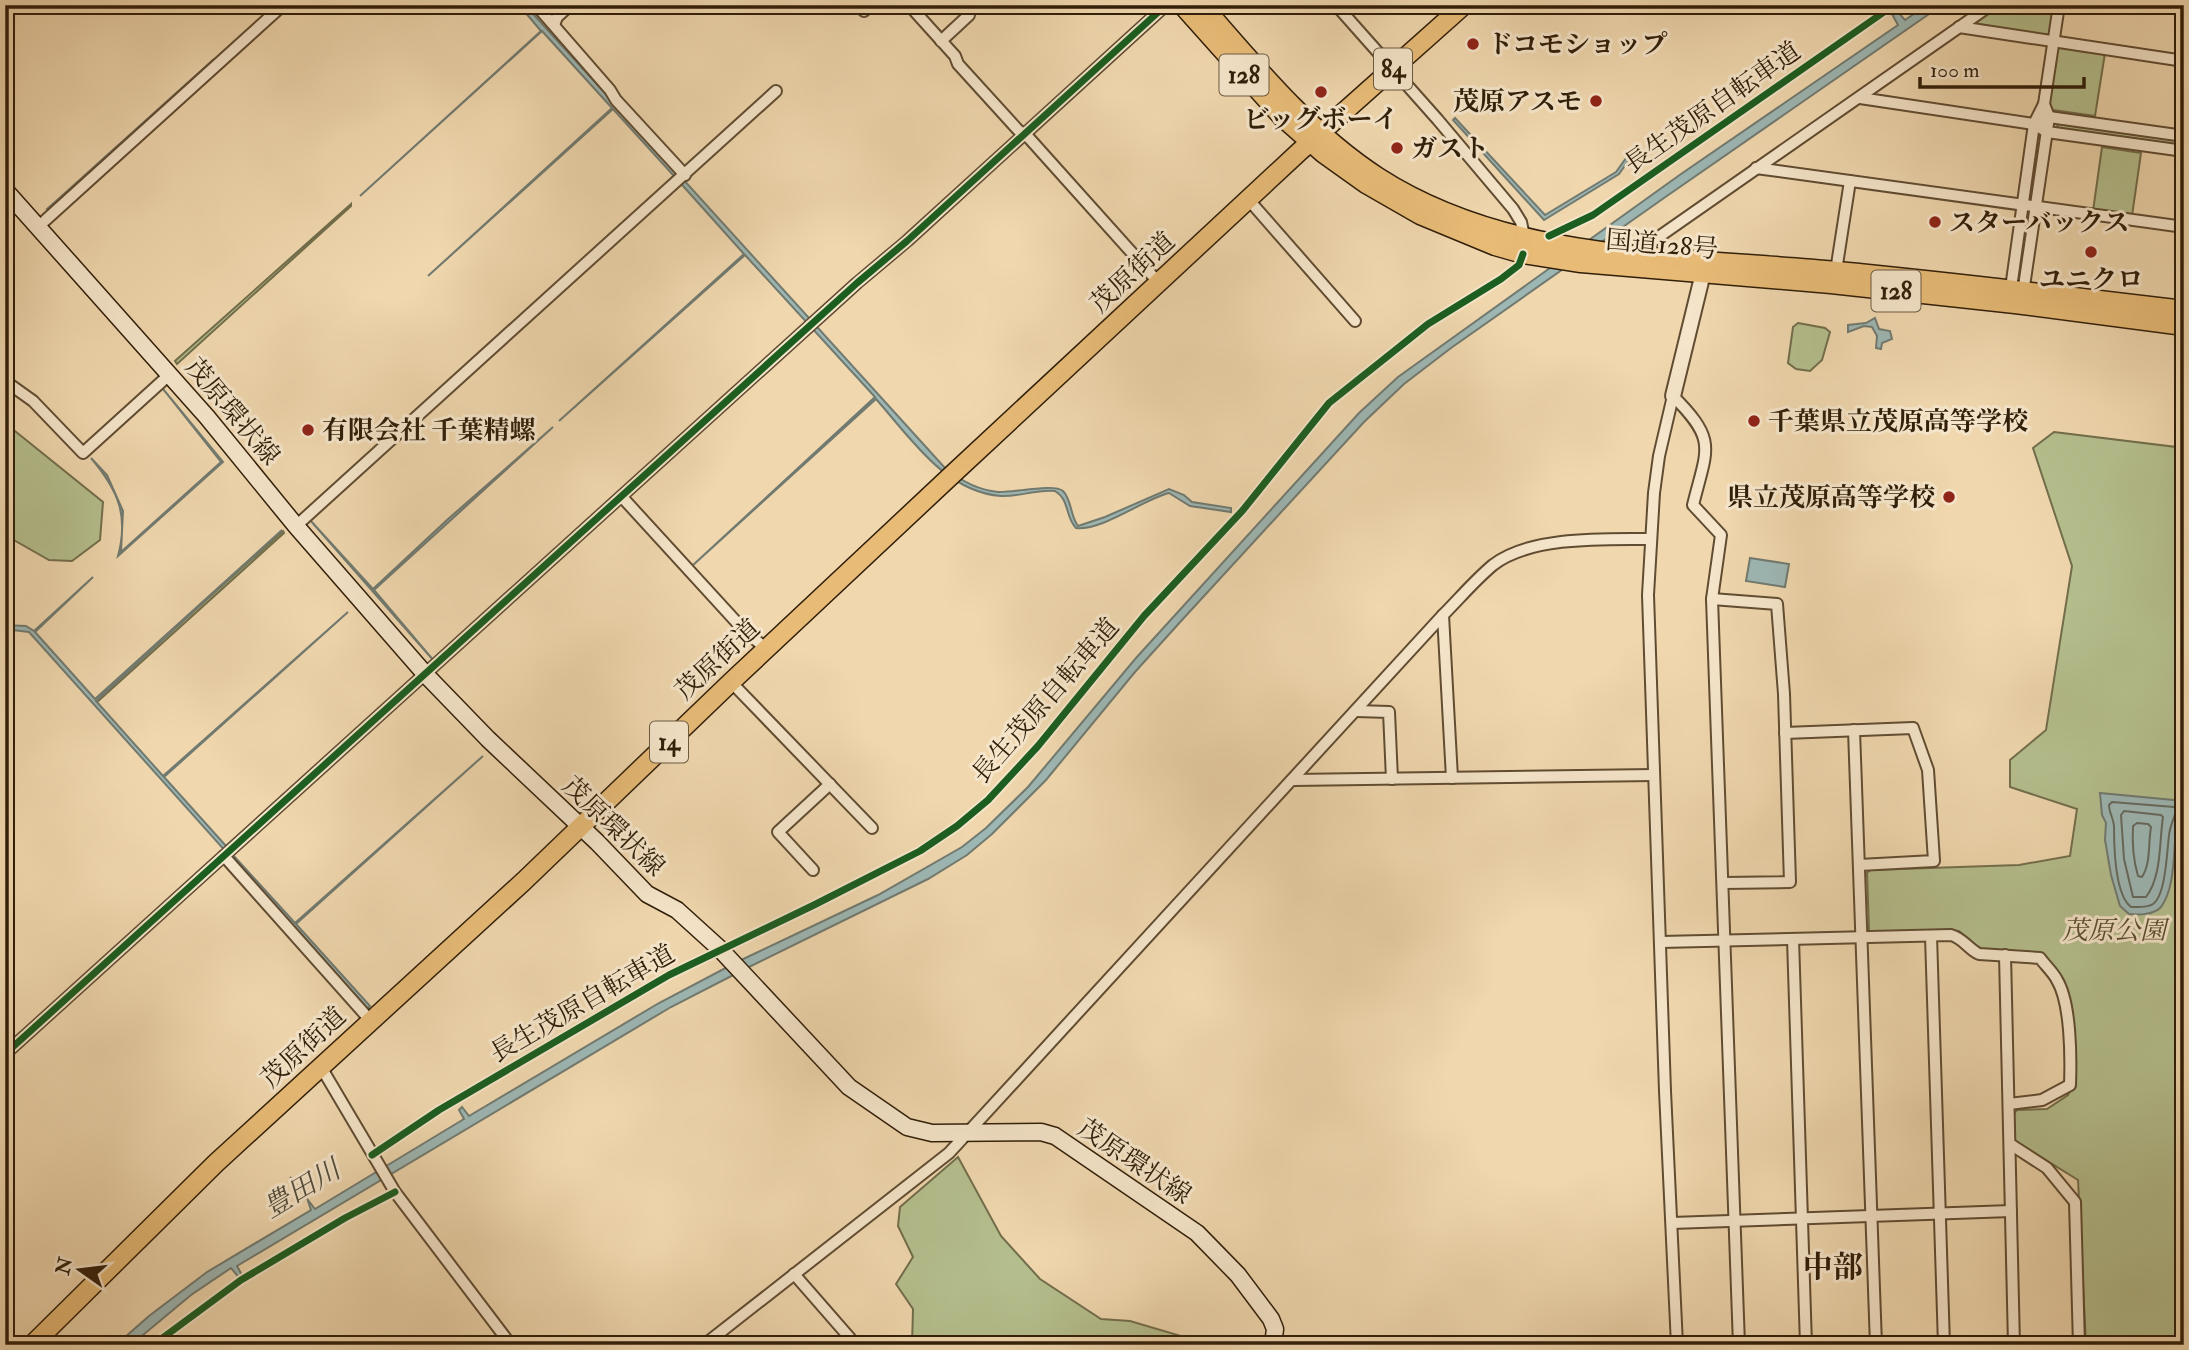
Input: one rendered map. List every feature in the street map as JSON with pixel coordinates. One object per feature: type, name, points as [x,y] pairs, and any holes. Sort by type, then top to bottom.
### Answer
[{"type":"main road","name":"国道128号","points":[[1182,5],[1282,117],[1411,195],[1484,226],[1631,258],[1831,284],[2017,294],[2184,326]]},
{"type":"main road","name":"国道128号","points":[[1202,5],[1315,137],[1366,184],[1420,215],[1468,236],[1528,255],[1606,265],[1631,258]]},
{"type":"main road","name":"84","points":[[1315,137],[1464,5]]},
{"type":"main road","name":"茂原街道","points":[[32,1345],[216,1163],[524,881],[766,649],[1315,137]]},
{"type":"main road","name":"茂原環状線","points":[[5,190],[169,374],[296,526],[426,675],[647,894],[677,910],[721,951],[849,1087],[907,1127],[932,1133],[1041,1132],[1055,1136],[1197,1233],[1238,1275],[1271,1319],[1275,1329],[1273,1345]]},
{"type":"main road","name":"国道128号","points":[[1705,267],[1836,271],[2017,294],[2184,310]]},
{"type":"street","points":[[39,226],[283,5]]},
{"type":"street","points":[[536,5],[616,100],[685,175]]},
{"type":"street","points":[[554,25],[570,5]]},
{"type":"street","points":[[909,5],[958,64],[1158,283]]},
{"type":"street","points":[[941,41],[969,15],[960,5]]},
{"type":"street","points":[[5,1054],[1166,5]]},
{"type":"street","points":[[1336,5],[1513,209],[1521,222],[1524,236]]},
{"type":"street","points":[[1631,258],[1991,5]]},
{"type":"street","points":[[2017,294],[2022,205],[2034,124],[2044,104],[2059,5]]},
{"type":"street","points":[[1959,27],[2184,61]]},
{"type":"street","points":[[296,526],[776,91]]},
{"type":"street","points":[[1860,98],[2034,124],[2047,132],[2184,151]]},
{"type":"street","points":[[2017,294],[2038,207],[2049,117],[2044,104]]},
{"type":"street","points":[[2034,124],[2049,117],[2184,136]]},
{"type":"street","points":[[1756,168],[2184,228]]},
{"type":"street","points":[[1836,271],[1850,181]]},
{"type":"street","points":[[1248,200],[1355,321]]},
{"type":"street","points":[[1677,1345],[1665,1091],[1648,595],[1650,539],[1659,456],[1705,267]]},
{"type":"street","points":[[5,381],[33,401],[83,453],[169,374]]},
{"type":"street","points":[[1673,396],[1695,417],[1705,436],[1705,453],[1693,505],[1721,535],[1712,598],[1739,1345]]},
{"type":"street","points":[[622,496],[741,627],[766,649]]},
{"type":"street","points":[[704,1345],[949,1153],[1443,615],[1493,565],[1514,552],[1534,547],[1617,539],[1650,539]]},
{"type":"street","points":[[1712,598],[1777,604],[1785,733],[1790,882],[1723,883]]},
{"type":"street","points":[[1443,615],[1452,778]]},
{"type":"street","points":[[731,682],[872,828]]},
{"type":"street","points":[[1356,711],[1389,712],[1392,779]]},
{"type":"street","points":[[1785,733],[1913,728],[1928,770],[1934,860],[1859,865]]},
{"type":"street","points":[[1854,730],[1876,1345]]},
{"type":"street","points":[[1293,780],[1654,775]]},
{"type":"street","points":[[813,870],[778,832],[831,784]]},
{"type":"street","points":[[224,856],[370,1020]]},
{"type":"street","points":[[1931,936],[1944,1345]]},
{"type":"street","points":[[1661,942],[1958,937],[1979,954],[2040,958],[2058,981],[2071,1049],[2070,1085],[2042,1100],[2009,1104]]},
{"type":"street","points":[[1793,939],[1806,1345]]},
{"type":"street","points":[[2005,955],[2014,1345]]},
{"type":"street","points":[[321,1067],[395,1192],[511,1345]]},
{"type":"street","points":[[2010,1144],[2047,1168],[2074,1202],[2079,1345]]},
{"type":"street","points":[[1672,1223],[2011,1211]]},
{"type":"street","points":[[794,1274],[856,1345]]},
{"type":"green space","points":[[1998,5],[2055,5],[2051,32],[2044,38],[1975,27],[1974,22]]},
{"type":"green space","points":[[2060,47],[2105,53],[2095,116],[2053,110],[2048,103],[2056,51]]},
{"type":"green space","points":[[2057,123],[2184,140],[2184,147],[2058,129]]},
{"type":"green space","points":[[2102,147],[2141,153],[2132,216],[2093,211]]},
{"type":"green space","points":[[351,206],[177,364],[175,361]]},
{"type":"green space","points":[[1798,323],[1825,328],[1830,332],[1822,360],[1810,371],[1796,369],[1788,363],[1793,327]]},
{"type":"green space","points":[[5,423],[103,502],[100,540],[72,561],[49,560],[5,535]]},
{"type":"green space","name":"茂原公園","points":[[2054,432],[2184,448],[2184,1345],[2086,1345],[2078,1180],[2015,1141],[2014,1114],[2017,1110],[2047,1109],[2068,1095],[2075,1078],[2074,1038],[2047,962],[1983,951],[1959,931],[1872,933],[1869,930],[1867,873],[1870,870],[2019,865],[2070,856],[2077,809],[2010,787],[2010,760],[2046,730],[2072,566],[2033,448]]},
{"type":"green space","points":[[283,531],[284,533],[97,702],[95,700]]},
{"type":"green space","points":[[958,1157],[1001,1236],[1040,1279],[1101,1319],[1130,1321],[1181,1336],[1185,1345],[912,1345],[913,1309],[896,1284],[913,1257],[898,1226],[900,1207]]},
{"type":"water","points":[[519,5],[525,5],[951,473],[990,491],[1051,488],[1063,491],[1078,526],[1169,489],[1184,495],[1192,502],[1231,508],[1231,512],[1190,506],[1169,493],[1098,525],[1076,528],[1063,499],[1055,491],[1001,496],[963,485],[930,460],[876,399],[692,566],[875,397],[745,255],[559,421],[744,254],[675,177],[490,343],[674,176],[613,109],[428,276],[612,108],[542,31],[360,196],[541,31]]},
{"type":"water","points":[[1927,5],[1942,5],[1451,348],[1404,384],[1364,422],[1182,620],[1135,672],[1046,780],[967,855],[928,879],[671,1007],[237,1266],[243,1277],[240,1279],[231,1268],[191,1295],[131,1345],[116,1345],[207,1272],[311,1210],[307,1199],[315,1209],[464,1119],[459,1110],[462,1107],[469,1116],[659,1003],[737,962],[878,895],[962,847],[1028,787],[1136,658],[1359,413],[1398,377],[1681,174],[1898,25],[1892,14],[1897,11],[1905,20]]},
{"type":"water","points":[[214,59],[48,210],[47,209],[55,202]]},
{"type":"water","points":[[1455,118],[1545,215],[1616,172],[1629,154],[1631,157],[1619,174],[1544,220],[1453,120]]},
{"type":"water","points":[[1875,318],[1879,329],[1890,331],[1892,339],[1882,343],[1881,349],[1876,348],[1877,336],[1872,327],[1864,326],[1848,332],[1848,325],[1866,323]]},
{"type":"water","points":[[163,389],[223,462],[118,556],[122,529],[121,552],[221,462]]},
{"type":"water","points":[[553,427],[374,590],[434,661],[310,520],[373,589]]},
{"type":"water","points":[[91,458],[107,475],[123,511],[122,528],[119,504],[114,492]]},
{"type":"water","points":[[282,530],[96,701],[163,776],[348,612],[164,777],[226,846],[410,681],[232,854],[295,923],[483,756],[296,924],[370,1006],[367,1009],[29,632],[5,629],[5,625],[26,626],[34,631],[93,577],[35,632],[95,699]]},
{"type":"water","points":[[1750,558],[1789,564],[1785,587],[1746,581]]},
{"type":"water","points":[[2100,793],[2184,801],[2176,833],[2169,891],[2161,907],[2154,912],[2129,914],[2120,906],[2111,875]]},
{"type":"cycle path","points":[[5,1054],[1166,5]]},
{"type":"cycle path","name":"長生茂原自転車道","points":[[1549,236],[1593,215],[1894,5]]},
{"type":"cycle path","name":"長生茂原自転車道","points":[[372,1155],[439,1110],[669,975],[920,851],[957,826],[988,800],[1038,746],[1144,616],[1243,510],[1329,403],[1428,324],[1501,279],[1519,265],[1523,254]]},
{"type":"cycle path","points":[[153,1345],[241,1280],[345,1218],[395,1192]]},
{"type":"place","name":"ドコモショップ","points":[[1473,44]]},
{"type":"place","name":"ビッグボーイ","points":[[1321,92]]},
{"type":"place","name":"茂原アスモ","points":[[1596,101]]},
{"type":"place","name":"ガスト","points":[[1397,148]]},
{"type":"place","name":"スターバックス","points":[[1935,222]]},
{"type":"place","name":"ユニクロ","points":[[2091,252]]},
{"type":"place","name":"千葉県立茂原高等学校","points":[[1754,421]]},
{"type":"place","name":"有限会社 千葉精螺","points":[[308,430]]},
{"type":"place","name":"県立茂原高等学校","points":[[1949,497]]},
{"type":"district","name":"中部","points":[[1833,1267]]},
{"type":"water label","name":"豊田川","points":[[301,1188]]}]
